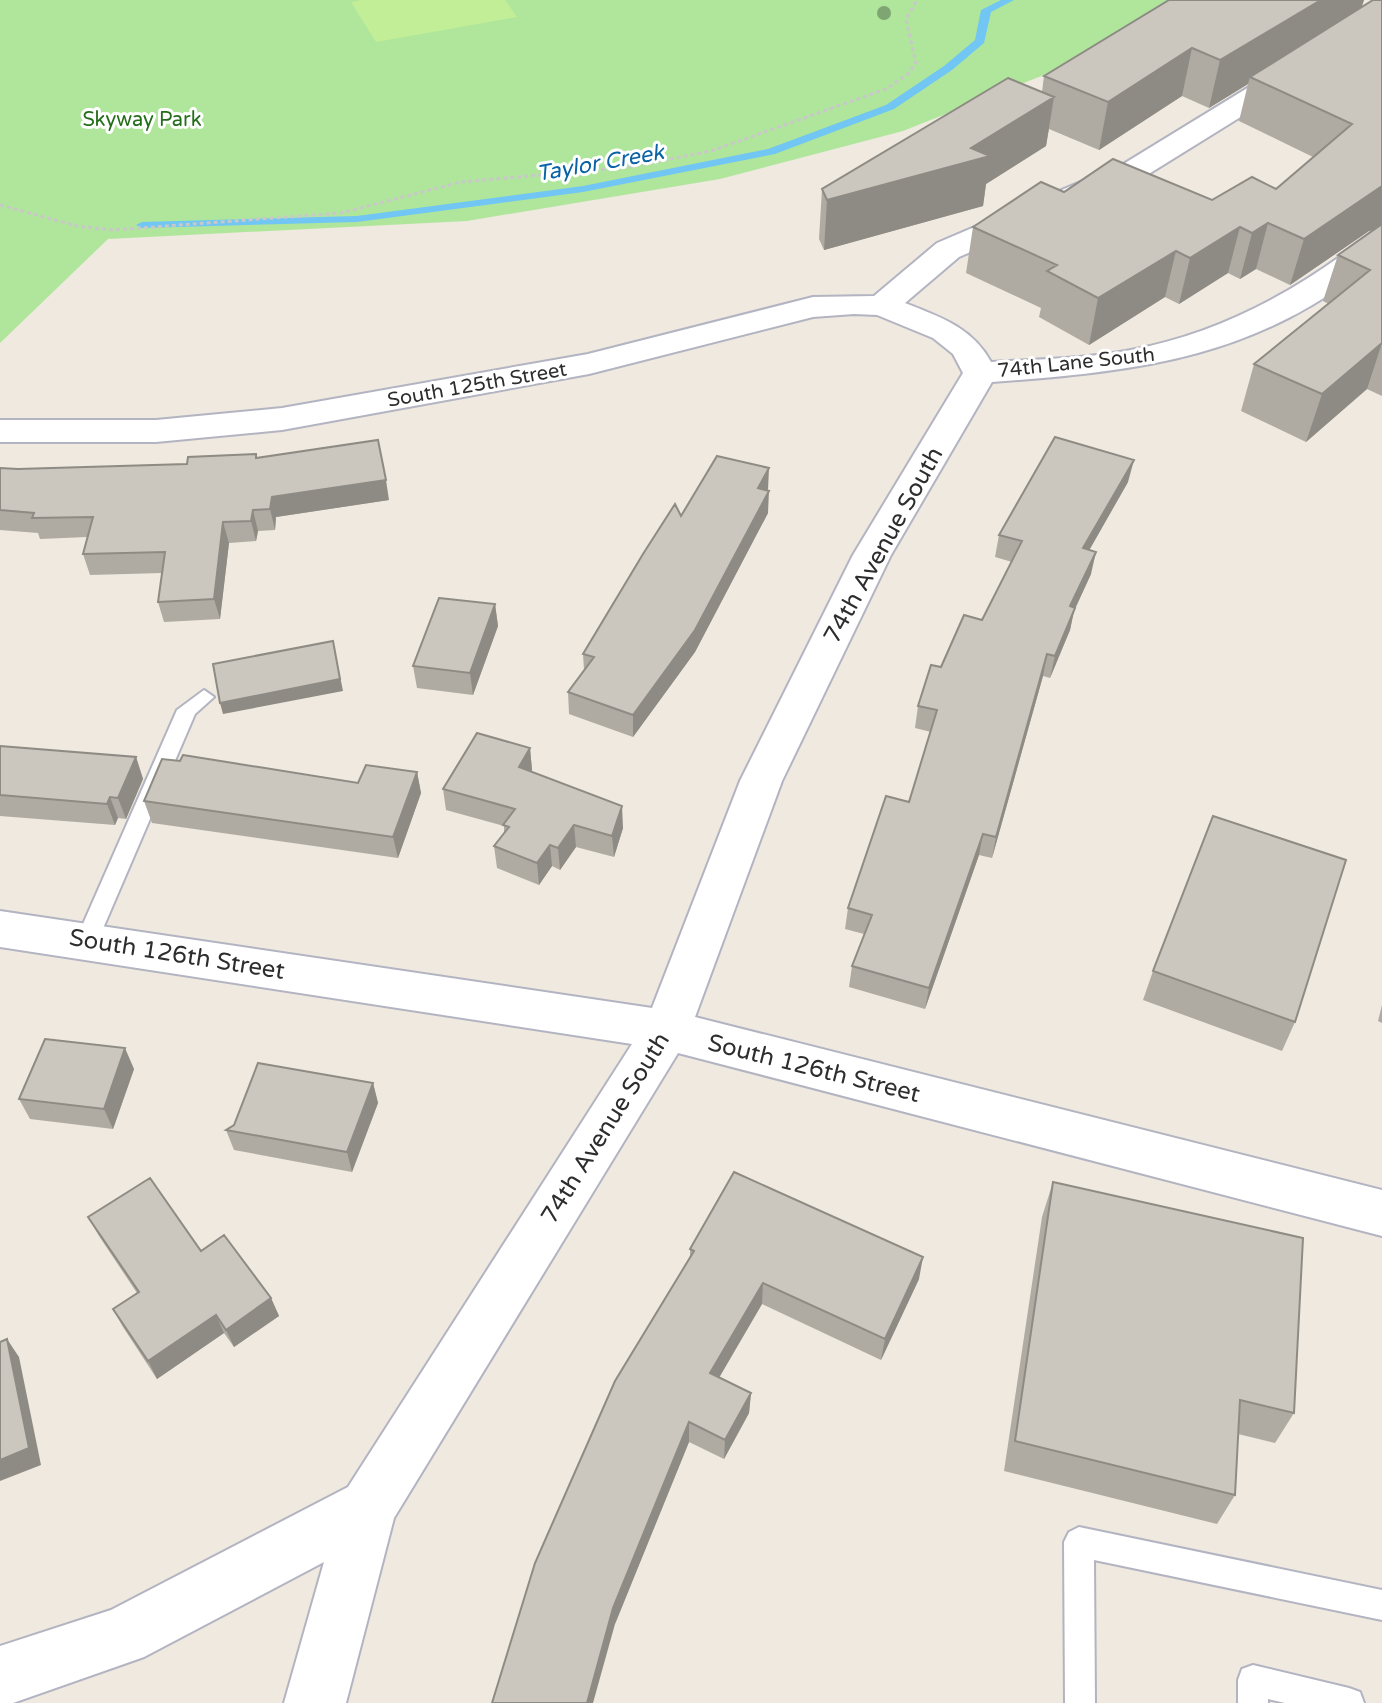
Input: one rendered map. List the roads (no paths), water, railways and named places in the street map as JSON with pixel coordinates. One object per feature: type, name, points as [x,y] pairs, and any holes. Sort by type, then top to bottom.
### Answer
[{"type":"street","points":[[882,306],[948,250],[1136,169],[1325,52]]},
{"type":"street","name":"74th Lane South","points":[[980,373],[1130,360],[1203,343],[1268,316],[1338,278],[1382,240]]},
{"type":"street","name":"South 125th Street","points":[[0,431],[156,431],[282,419],[589,364],[813,307],[882,306],[945,331],[967,349],[980,373]]},
{"type":"street","name":"74th Avenue South","points":[[368,1507],[667,1030],[761,781],[872,555],[980,373]]},
{"type":"street","name":"South 126th Street","points":[[0,929],[667,1030],[1382,1213]]},
{"type":"street","points":[[0,1677],[123,1636],[368,1507]]},
{"type":"street","points":[[315,1703],[368,1507]]},
{"type":"lane","points":[[87,940],[187,710],[204,697]]},
{"type":"lane","points":[[1080,1703],[1079,1542],[1382,1605]]},
{"type":"lane","points":[[1253,1703],[1253,1680],[1349,1703]]},
{"type":"waterway","name":"Taylor Creek","points":[[142,225],[357,219],[583,189],[771,152],[890,107],[948,68],[980,41],[986,10],[1009,0]]},
{"type":"park label","name":"Skyway Park","points":[[142,119]]}]
